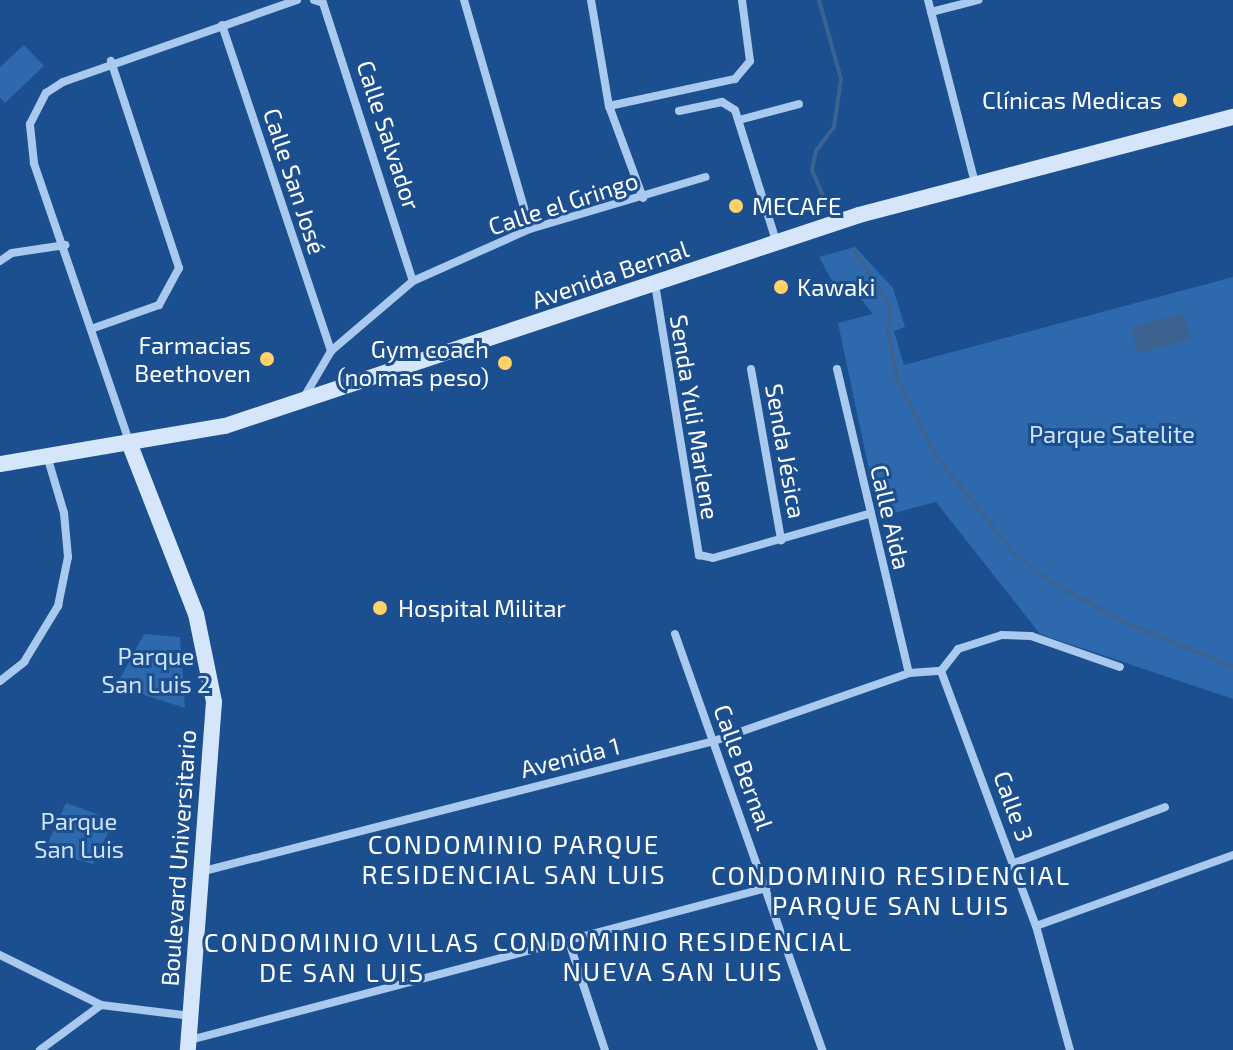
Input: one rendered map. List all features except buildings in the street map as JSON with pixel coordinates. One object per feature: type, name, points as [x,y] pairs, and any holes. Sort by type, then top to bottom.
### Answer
[{"type":"main road","name":"Avenida Bernal","points":[[0,464],[130,445],[225,426],[776,241],[975,183],[1233,117]]},
{"type":"main road","name":"Boulevard Universitario","points":[[130,445],[196,614],[214,702],[204,871],[188,1045]]},
{"type":"street","points":[[130,445],[65,245],[34,163],[30,124],[46,93],[111,61],[297,0]]},
{"type":"street","points":[[464,0],[530,229]]},
{"type":"street","points":[[591,0],[609,106],[643,198]]},
{"type":"street","points":[[609,106],[735,79],[750,61],[742,0]]},
{"type":"street","points":[[928,0],[975,183]]},
{"type":"street","points":[[931,12],[978,0]]},
{"type":"street","name":"Calle Salvador","points":[[319,2],[413,281]]},
{"type":"street","name":"Calle San José","points":[[222,25],[331,351]]},
{"type":"street","points":[[91,329],[159,305],[179,268],[111,61]]},
{"type":"street","points":[[679,111],[730,103],[739,120],[776,241]]},
{"type":"street","points":[[739,120],[799,104]]},
{"type":"street","name":"Calle el Gringo","points":[[301,403],[331,351],[413,281],[530,229],[643,198],[705,177]]},
{"type":"street","points":[[0,261],[12,253],[65,245]]},
{"type":"street","name":"Senda Yuli Marlene","points":[[655,284],[699,555],[713,558],[781,540]]},
{"type":"street","name":"Senda Jésica","points":[[751,369],[781,540]]},
{"type":"street","name":"Calle Aida","points":[[837,369],[909,673]]},
{"type":"street","points":[[0,681],[24,662],[58,606],[68,557],[64,513],[47,456]]},
{"type":"street","points":[[781,540],[869,514]]},
{"type":"street","name":"Calle Bernal","points":[[675,634],[822,1050]]},
{"type":"street","points":[[941,671],[958,649],[1002,635],[1031,636],[1120,667]]},
{"type":"street","name":"Avenida 1","points":[[204,871],[714,741],[909,673],[941,671]]},
{"type":"street","name":"Calle 3","points":[[941,671],[1036,926],[1070,1050]]},
{"type":"street","points":[[1014,863],[1165,807]]},
{"type":"street","points":[[1036,926],[1233,855]]},
{"type":"street","points":[[188,1045],[766,888]]},
{"type":"street","points":[[569,942],[605,1050]]},
{"type":"street","points":[[0,955],[101,1005],[191,1016]]},
{"type":"street","points":[[40,1050],[101,1005]]},
{"type":"green space","points":[[24,45],[44,66],[5,103],[0,98],[0,67]]},
{"type":"green space","name":"Parque Satelite","points":[[855,247],[893,288],[905,327],[894,331],[904,365],[1233,277],[1233,699],[1040,634],[936,502],[879,517],[838,323],[873,314],[853,289],[832,281],[819,257]]},
{"type":"green space","name":"Parque San Luis 2","points":[[144,634],[180,637],[185,708],[116,686]]},
{"type":"green space","name":"Parque San Luis","points":[[66,803],[114,820],[93,864],[67,857],[48,843]]},
{"type":"shaded area","points":[[1184,313],[1191,339],[1138,353],[1131,327]]},
{"type":"waterway","points":[[819,0],[841,79],[834,127],[816,151],[812,170],[823,196]]},
{"type":"waterway","points":[[854,250],[891,309],[888,330],[896,375],[934,453],[1015,554],[1051,582],[1124,622],[1233,667]]},
{"type":"place","name":"Clínicas Medicas","points":[[1180,100]]},
{"type":"place","name":"MECAFE","points":[[736,206]]},
{"type":"place","name":"Kawaki","points":[[781,287]]},
{"type":"place","name":"Farmacias Beethoven","points":[[267,359]]},
{"type":"place","name":"Gym coach (no mas peso)","points":[[505,363]]},
{"type":"place","name":"Hospital Militar","points":[[380,608]]},
{"type":"district","name":"CONDOMINIO PARQUE RESIDENCIAL SAN LUIS","points":[[514,859]]},
{"type":"district","name":"CONDOMINIO RESIDENCIAL PARQUE SAN LUIS","points":[[891,890]]},
{"type":"district","name":"CONDOMINIO RESIDENCIAL NUEVA SAN LUIS","points":[[673,956]]},
{"type":"district","name":"CONDOMINIO VILLAS DE SAN LUIS","points":[[342,957]]}]
